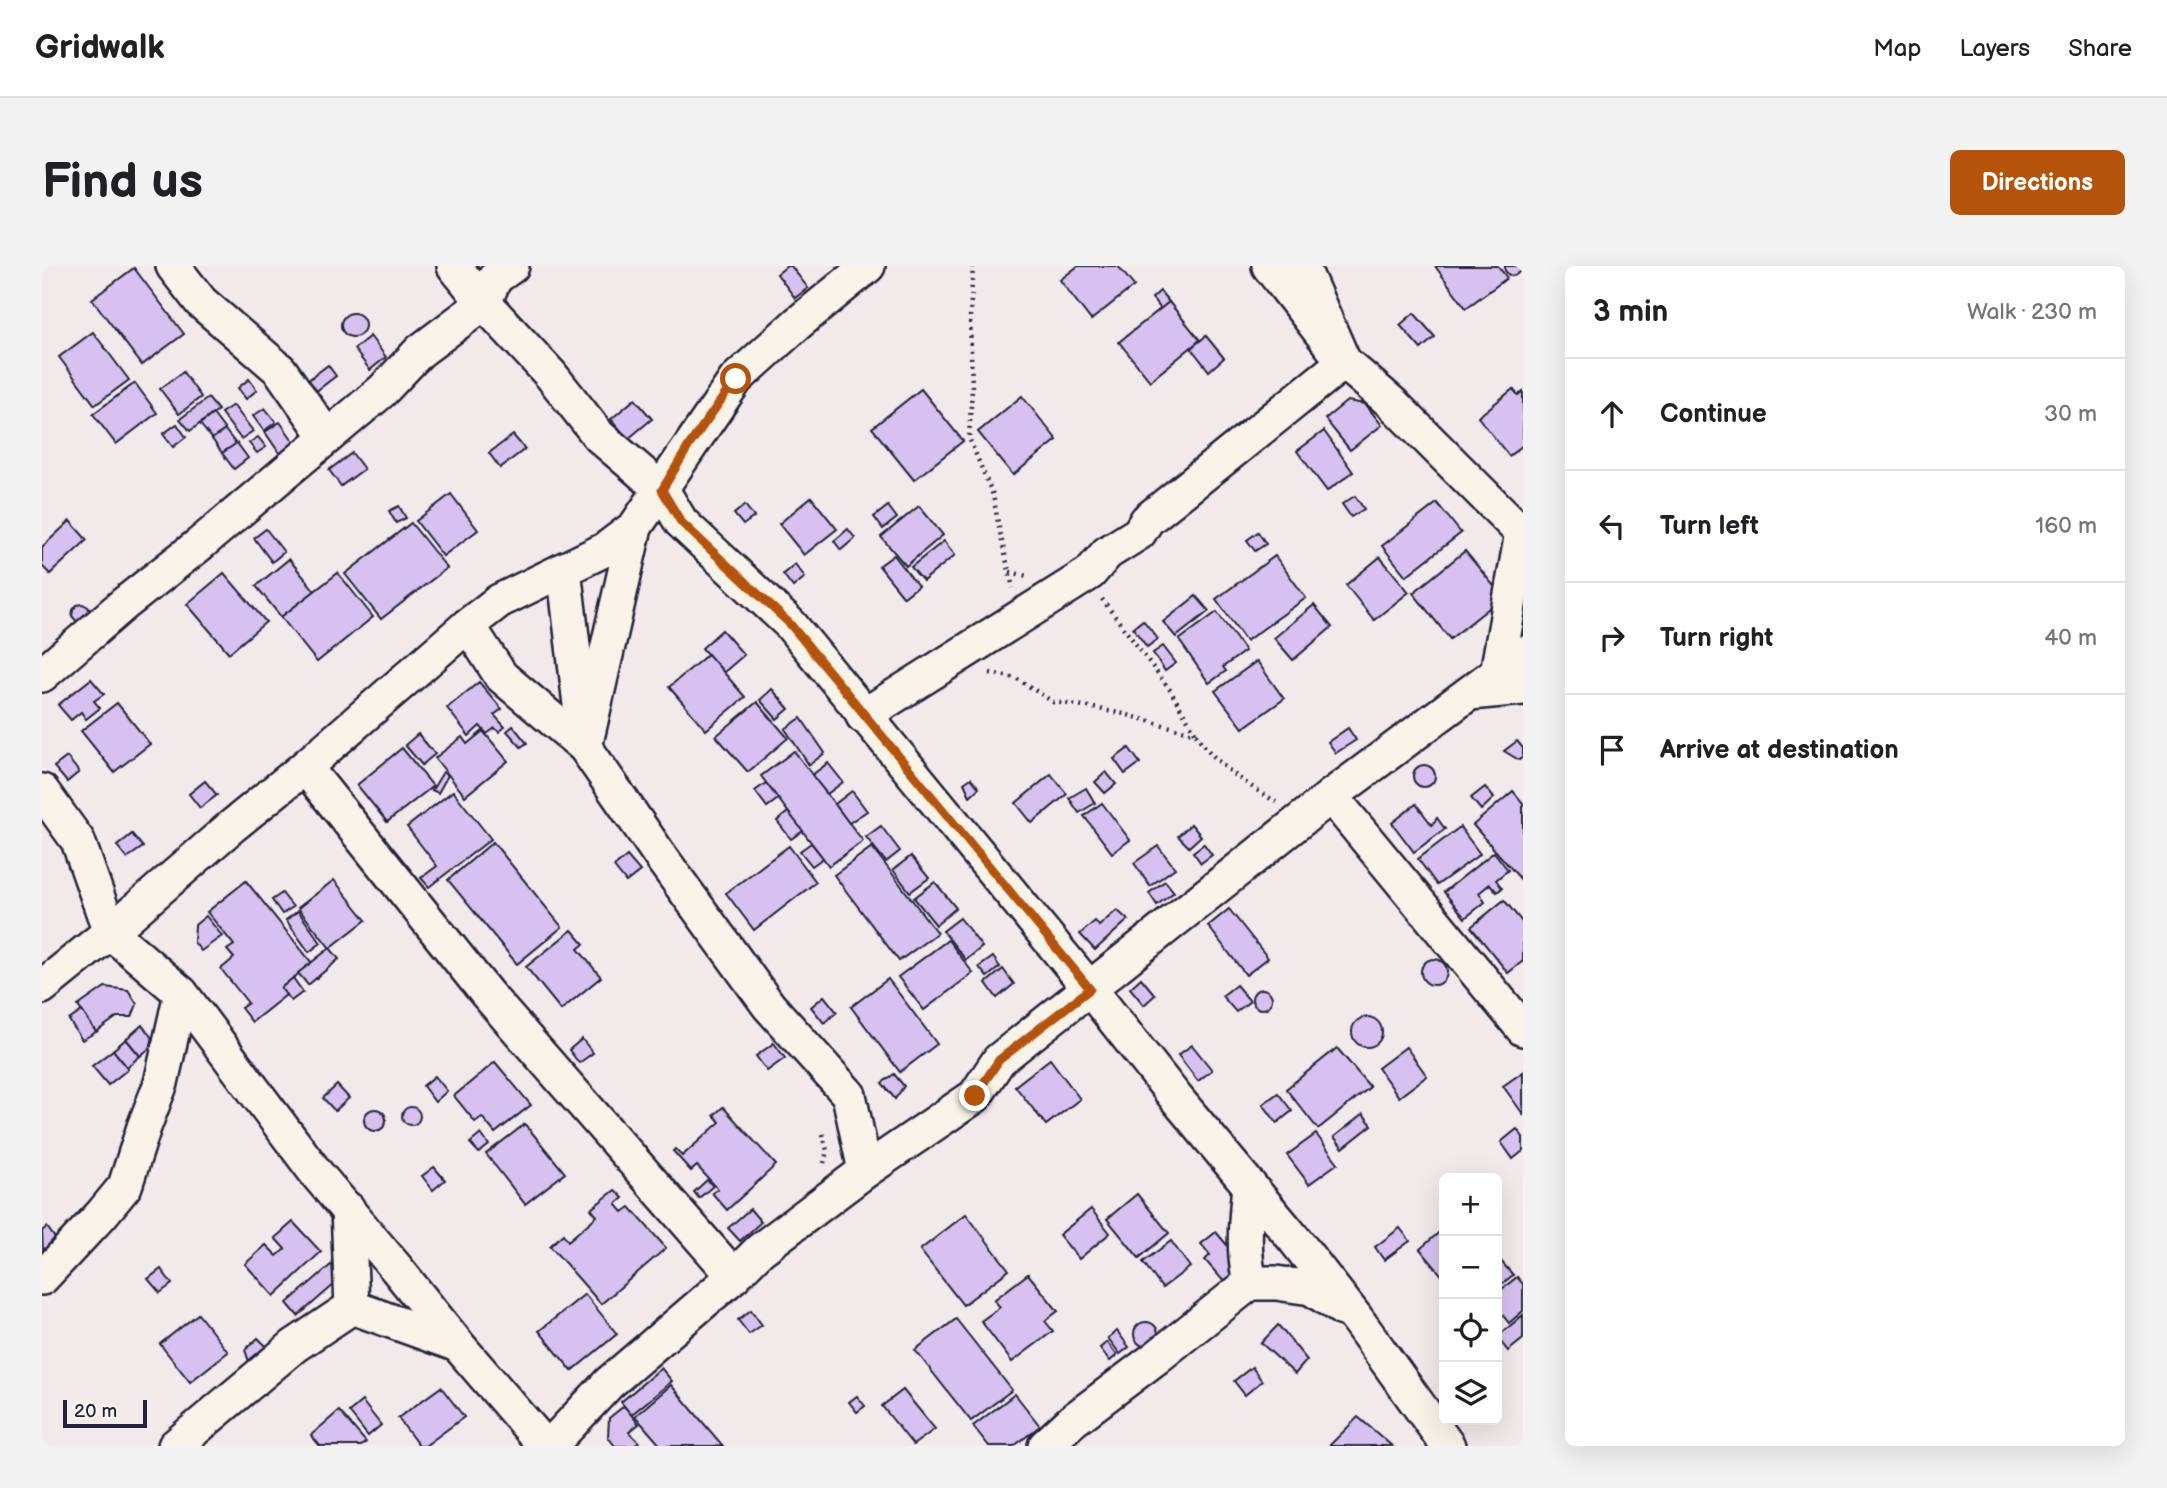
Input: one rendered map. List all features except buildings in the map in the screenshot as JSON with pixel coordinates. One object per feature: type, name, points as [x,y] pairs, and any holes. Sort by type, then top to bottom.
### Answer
[{"type":"street","points":[[173,266],[201,302],[279,370],[327,437]]},
{"type":"street","points":[[454,266],[497,278],[551,375],[599,436],[662,490],[681,522],[790,624],[1356,1318],[1448,1446]]},
{"type":"street","points":[[42,987],[305,768],[468,625],[499,601],[606,549],[635,527],[736,379],[798,323],[868,266]]},
{"type":"street","points":[[1269,266],[1344,362],[1393,404],[1523,534],[1510,680]]},
{"type":"street","points":[[1302,266],[1344,362]]},
{"type":"street","points":[[42,675],[382,391],[497,278]]},
{"type":"street","points":[[863,716],[1090,573],[1107,552],[1139,533],[1147,520],[1344,362]]},
{"type":"street","points":[[585,747],[635,527]]},
{"type":"street","points":[[564,569],[585,747]]},
{"type":"street","points":[[468,625],[501,676],[585,747],[769,1006],[849,1095],[865,1171]]},
{"type":"street","points":[[42,791],[78,841],[110,932],[181,993],[316,1173],[458,1345],[547,1446],[609,1383],[734,1276],[760,1250],[865,1171],[975,1096],[999,1060],[1331,796],[1470,693],[1510,680],[1523,653]]},
{"type":"street","points":[[305,768],[487,994],[734,1276]]},
{"type":"street","points":[[1331,796],[1523,1029]]},
{"type":"street","points":[[42,1278],[125,1186],[161,1083],[181,993]]},
{"type":"street","points":[[1249,1185],[1244,1237],[1250,1283]]},
{"type":"street","points":[[348,1209],[352,1307]]},
{"type":"street","points":[[1045,1446],[1072,1421],[1250,1283],[1276,1283],[1311,1289],[1356,1318]]},
{"type":"street","points":[[352,1307],[458,1345]]},
{"type":"street","points":[[175,1446],[294,1346],[352,1307]]},
{"type":"path","points":[[973,266],[969,438],[993,495],[999,533],[1013,587],[1003,626]]},
{"type":"path","points":[[1010,572],[1078,581],[1089,586],[1105,603],[1170,690],[1205,750],[1252,787],[1303,818]]},
{"type":"path","points":[[985,672],[1016,678],[1053,702],[1124,714],[1196,734]]},
{"type":"path","points":[[814,1210],[827,1151],[822,1127]]},
{"type":"route","points":[[736,379],[690,444],[662,490],[681,522],[790,624],[1090,989],[999,1060],[975,1096]]}]
